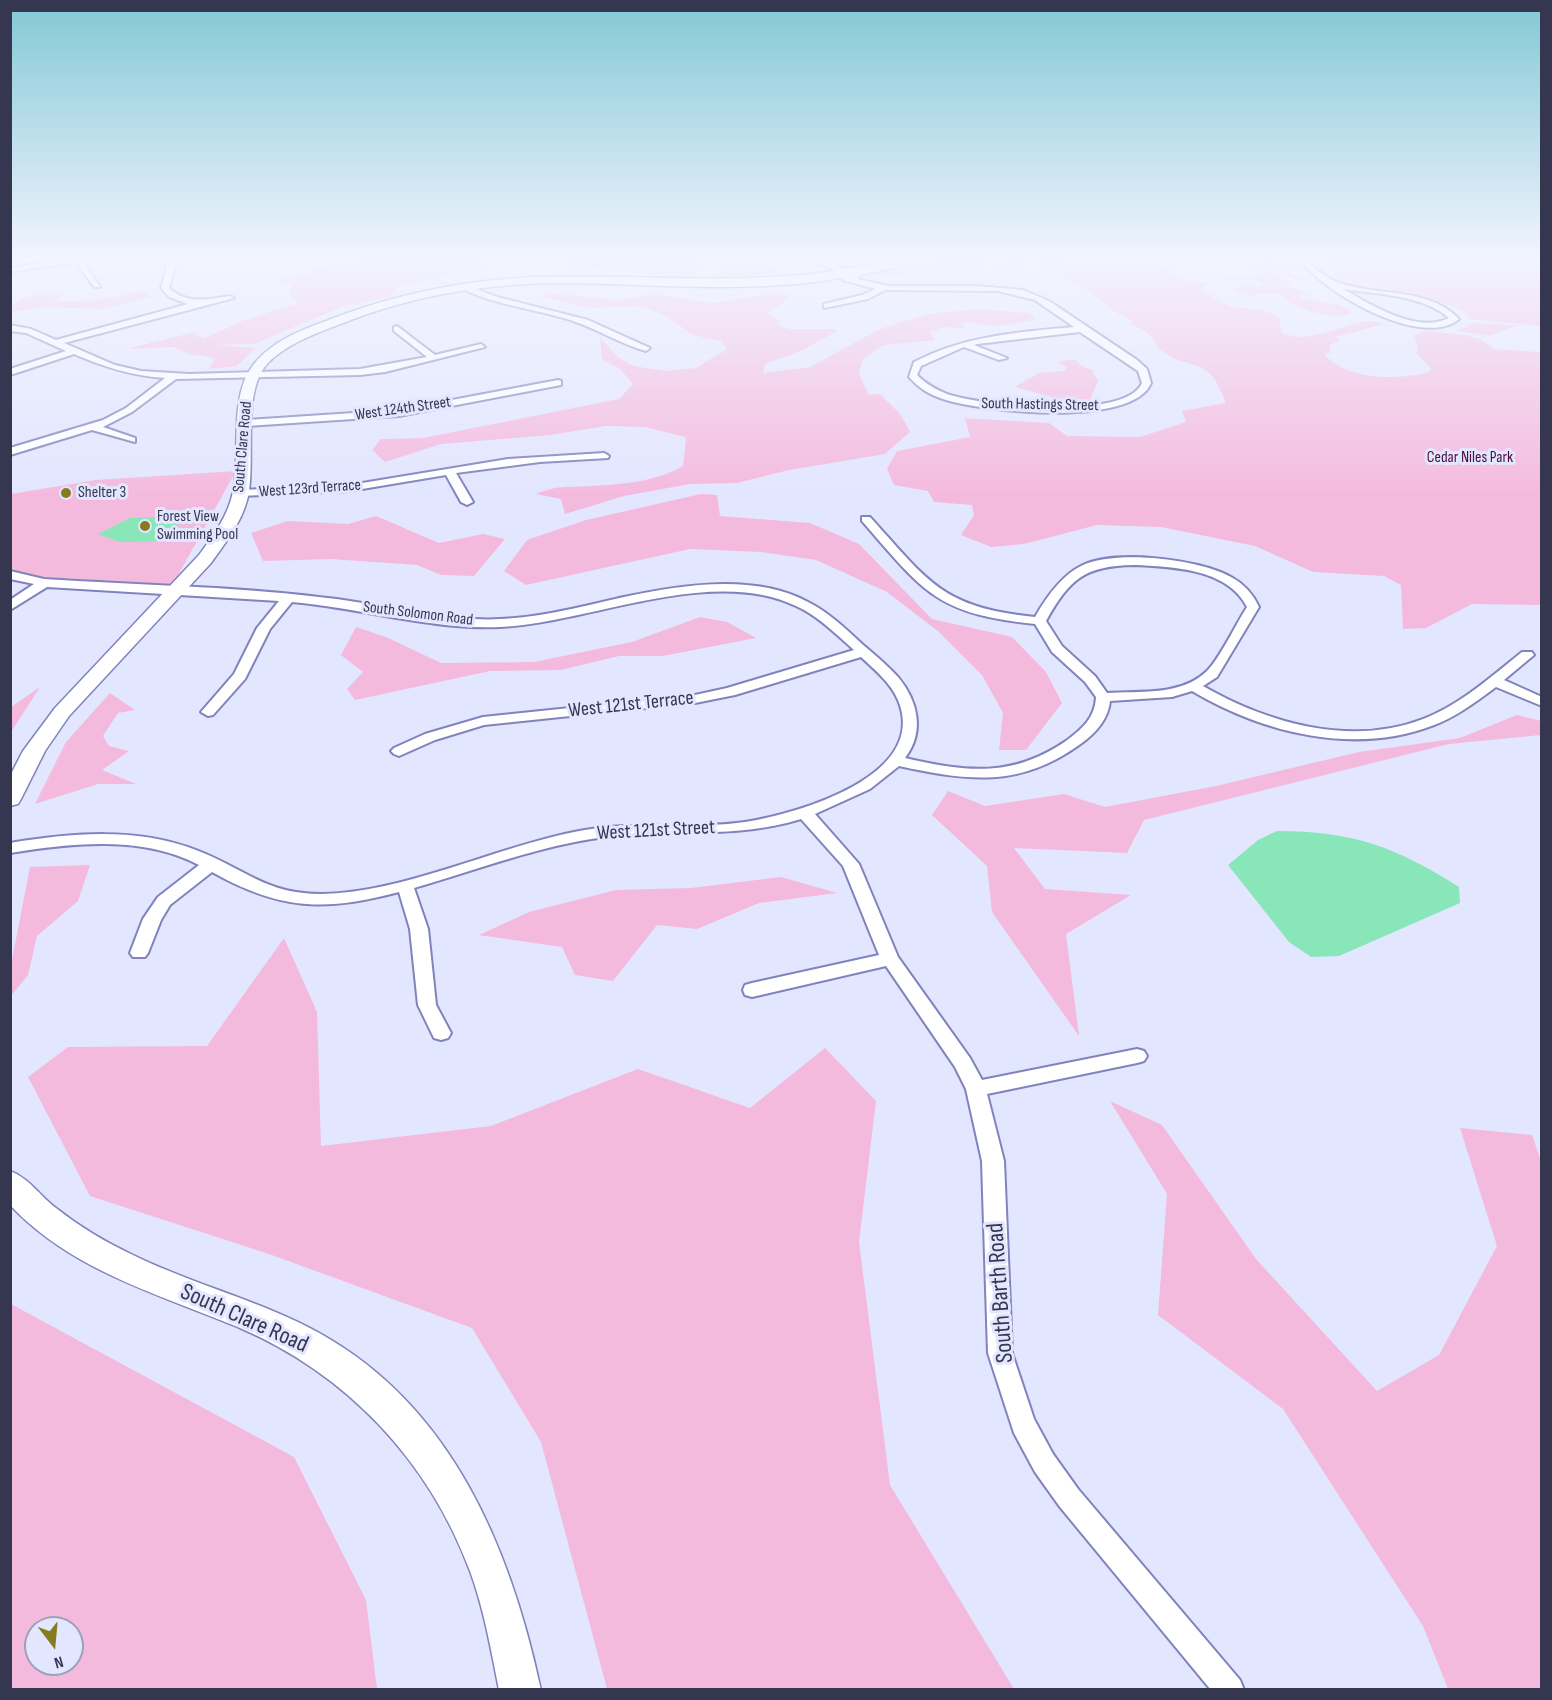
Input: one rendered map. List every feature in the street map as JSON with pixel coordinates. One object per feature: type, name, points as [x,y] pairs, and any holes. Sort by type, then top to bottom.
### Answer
[{"type":"street","points":[[37,337],[126,371],[173,377],[360,372],[481,347]]},
{"type":"street","points":[[54,343],[75,337]]},
{"type":"street","name":"South Clare Road","points":[[10,799],[34,751],[62,712],[219,540],[233,515],[241,494],[247,423],[247,392],[252,375],[268,356],[298,337]]},
{"type":"street","points":[[408,337],[434,358]]},
{"type":"street","points":[[615,337],[646,348]]},
{"type":"street","name":"South Hastings Street","points":[[997,337],[966,345],[917,364],[912,375],[915,381],[927,390],[946,398],[989,405],[1095,408],[1127,402],[1140,394],[1146,381],[1143,370],[1094,337]]},
{"type":"street","points":[[966,345],[1002,358]]},
{"type":"street","points":[[10,372],[74,351]]},
{"type":"street","points":[[10,452],[94,427],[129,410],[173,377]]},
{"type":"street","name":"West 124th Street","points":[[247,423],[399,413],[558,382]]},
{"type":"street","points":[[94,427],[131,440]]},
{"type":"street","name":"West 123rd Terrace","points":[[241,494],[350,488],[449,470],[539,458],[604,456]]},
{"type":"street","points":[[449,470],[467,502]]},
{"type":"street","points":[[866,519],[926,584],[953,603],[998,617],[1039,621]]},
{"type":"street","points":[[1039,621],[1046,608],[1074,577],[1087,567],[1102,563],[1155,563],[1219,576],[1238,587],[1253,607],[1212,674],[1193,686],[1172,693],[1103,697]]},
{"type":"street","name":"South Solomon Road","points":[[10,575],[44,584],[288,598],[497,624],[531,621],[672,592],[708,588],[747,590],[779,596],[802,604],[862,652]]},
{"type":"street","points":[[10,606],[44,584]]},
{"type":"street","points":[[208,712],[240,676],[264,628],[288,598]]},
{"type":"street","points":[[862,652],[886,673],[905,698],[911,723],[901,756],[952,773],[1001,774],[1024,769],[1058,755],[1097,720],[1104,707],[1103,697],[1090,679],[1057,649],[1039,621]]},
{"type":"street","name":"West 121st Terrace","points":[[399,751],[430,736],[483,721],[695,699],[730,692],[862,652]]},
{"type":"street","points":[[1193,686],[1262,719],[1310,731],[1347,735],[1382,733],[1430,721],[1495,681],[1527,655]]},
{"type":"street","points":[[1495,681],[1542,702]]},
{"type":"street","name":"West 121st Street","points":[[10,848],[105,839],[145,841],[169,846],[211,864],[252,886],[281,896],[311,899],[365,895],[565,839],[599,832],[742,827],[803,812],[856,791],[874,781],[901,756]]},
{"type":"street","name":"South Barth Road","points":[[803,812],[852,864],[890,959],[963,1063],[976,1089],[993,1161],[1000,1353],[1023,1424],[1044,1463],[1069,1498],[1230,1689]]},
{"type":"street","points":[[139,953],[152,919],[164,901],[211,864]]},
{"type":"street","points":[[405,885],[419,929],[427,1005],[441,1033]]},
{"type":"street","points":[[752,990],[890,959]]},
{"type":"street","points":[[976,1089],[1137,1056]]},
{"type":"street","name":"South Clare Road","points":[[10,1184],[26,1203],[50,1223],[92,1249],[133,1271],[297,1339],[367,1386],[429,1453],[478,1537],[496,1586],[512,1642],[520,1689]]},
{"type":"green space","points":[[173,337],[270,337],[254,344],[214,345],[255,348],[237,366],[209,369],[215,358],[189,354],[173,347],[126,349]]},
{"type":"green space","points":[[600,337],[618,357],[633,366],[666,371],[696,368],[727,349],[722,341],[704,337],[826,337],[801,351],[765,364],[763,373],[810,367],[865,337],[933,337],[935,340],[884,345],[863,359],[859,374],[869,395],[880,394],[901,415],[910,432],[885,454],[789,470],[737,483],[690,484],[624,496],[565,514],[561,499],[536,494],[558,488],[650,479],[683,466],[686,437],[645,427],[606,426],[550,435],[441,444],[385,462],[372,450],[381,439],[423,438],[619,399],[633,384],[620,369],[602,359]]},
{"type":"green space","name":"Cedar Niles Park","points":[[1152,337],[1336,337],[1339,341],[1330,345],[1330,351],[1325,355],[1335,364],[1360,374],[1389,377],[1429,372],[1431,368],[1416,353],[1418,348],[1414,337],[1473,337],[1480,339],[1494,349],[1541,352],[1541,605],[1472,604],[1426,628],[1403,629],[1401,585],[1384,576],[1313,572],[1255,546],[1161,527],[1097,525],[1024,544],[991,547],[961,535],[974,515],[972,505],[934,502],[928,491],[894,485],[887,469],[897,451],[970,437],[965,418],[1049,423],[1067,436],[1140,437],[1186,422],[1182,411],[1226,403],[1220,388],[1207,371],[1175,358],[1158,347]]},
{"type":"green space","points":[[1076,360],[1082,366],[1094,371],[1098,381],[1090,400],[1055,398],[1015,387],[1039,373],[1064,371],[1067,368],[1058,362]]},
{"type":"green space","points":[[236,471],[172,586],[30,577],[11,573],[11,494],[96,480]]},
{"type":"green space","points":[[701,494],[717,495],[720,516],[810,523],[859,544],[932,619],[1012,637],[1046,672],[1062,703],[1026,750],[999,750],[1003,713],[982,675],[939,632],[887,592],[816,560],[761,552],[690,549],[526,585],[504,571],[527,540],[586,520]]},
{"type":"green space","points":[[376,516],[439,543],[483,534],[505,539],[474,576],[441,575],[417,565],[331,559],[263,561],[251,533],[288,521],[348,524]]},
{"type":"green space","points":[[700,617],[727,622],[756,638],[663,656],[619,656],[561,670],[490,671],[355,700],[347,689],[363,672],[341,655],[356,627],[386,637],[441,663],[534,662],[632,642]]},
{"type":"green space","points":[[40,687],[11,732],[11,707]]},
{"type":"green space","points":[[110,693],[135,710],[118,713],[103,736],[109,746],[129,751],[102,770],[136,784],[98,784],[35,804],[66,742]]},
{"type":"green space","points":[[1517,715],[1541,721],[1541,735],[1449,744],[1144,820],[1127,853],[1014,848],[1045,889],[1131,895],[1066,934],[1079,1036],[992,912],[987,866],[932,815],[948,791],[985,806],[1064,794],[1105,807],[1216,786],[1359,752],[1460,738]]},
{"type":"green space","points":[[90,865],[78,901],[37,936],[28,975],[11,996],[11,965],[30,867]]},
{"type":"green space","points":[[781,877],[837,893],[759,903],[697,929],[657,925],[613,981],[575,975],[562,947],[479,935],[529,912],[616,890],[691,888]]},
{"type":"green space","points":[[284,938],[317,1012],[321,1146],[491,1126],[638,1069],[750,1108],[825,1048],[876,1101],[859,1242],[890,1485],[1014,1689],[607,1689],[541,1442],[472,1328],[269,1254],[90,1196],[28,1077],[68,1047],[207,1046]]},
{"type":"green space","points":[[1110,1101],[1162,1125],[1256,1259],[1377,1391],[1439,1355],[1497,1246],[1460,1128],[1532,1135],[1542,1164],[1541,1689],[1448,1689],[1423,1626],[1283,1409],[1158,1315],[1167,1194]]},
{"type":"green space","points":[[11,1304],[294,1457],[366,1600],[377,1689],[11,1689]]},
{"type":"shaded area","name":"Forest View Swimming Pool","points":[[183,516],[168,541],[120,542],[98,534],[130,518]]},
{"type":"shaded area","points":[[1277,831],[1329,834],[1373,844],[1394,852],[1415,861],[1459,887],[1460,903],[1339,956],[1311,957],[1289,942],[1228,865],[1258,840]]},
{"type":"place","name":"Shelter 3","points":[[66,493]]},
{"type":"place","name":"Forest View Swimming Pool","points":[[145,526]]}]
